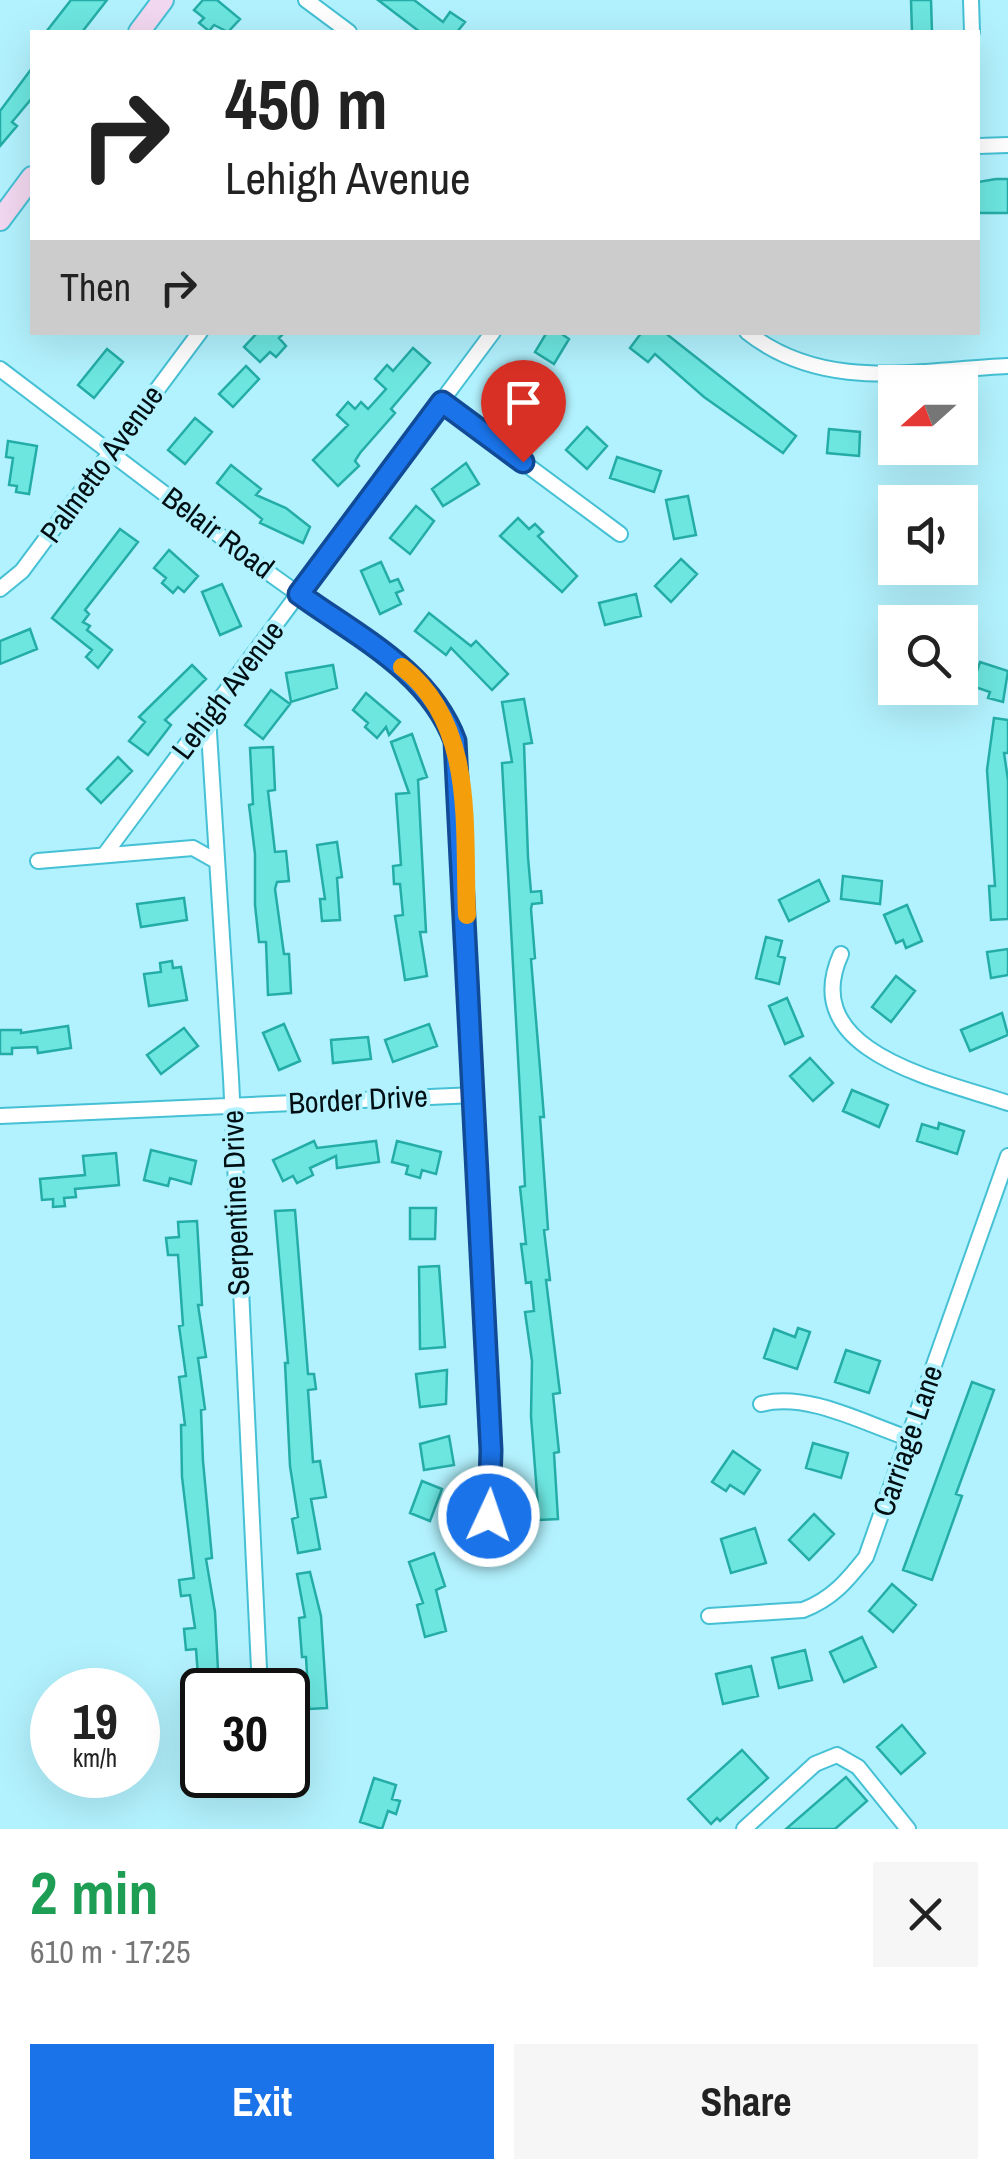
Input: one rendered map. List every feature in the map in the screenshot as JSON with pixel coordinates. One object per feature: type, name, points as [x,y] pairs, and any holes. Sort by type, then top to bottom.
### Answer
[{"type":"street","points":[[141,30],[163,0]]},
{"type":"street","points":[[306,0],[346,30]]},
{"type":"street","points":[[971,0],[972,30]]},
{"type":"street","points":[[980,146],[1008,145]]},
{"type":"street","points":[[0,220],[30,180]]},
{"type":"street","name":"Palmetto Avenue","points":[[0,589],[22,572],[198,335]]},
{"type":"street","name":"Lehigh Avenue","points":[[105,854],[491,335]]},
{"type":"street","points":[[752,335],[792,360],[846,374],[1008,366]]},
{"type":"street","name":"Belair Road","points":[[0,369],[416,678],[439,705],[455,741],[492,1480],[492,1507],[480,1529]]},
{"type":"street","points":[[442,402],[620,534]]},
{"type":"street","name":"Serpentine Drive","points":[[208,718],[222,906],[259,1668]]},
{"type":"street","points":[[38,861],[194,848],[216,862]]},
{"type":"street","points":[[841,954],[833,972],[830,996],[840,1020],[863,1045],[890,1061],[1008,1104]]},
{"type":"street","name":"Border Drive","points":[[0,1116],[475,1095]]},
{"type":"street","name":"Carriage Lane","points":[[709,1616],[803,1610],[844,1585],[875,1538],[1008,1156]]},
{"type":"street","points":[[761,1404],[780,1400],[800,1402],[908,1438]]},
{"type":"street","points":[[744,1829],[815,1764],[837,1755],[858,1768],[908,1829]]},
{"type":"building","points":[[71,0],[107,0],[84,30],[48,30]]},
{"type":"building","points":[[203,0],[217,0],[240,19],[230,30],[214,25],[208,30],[199,23],[204,18],[194,10]]},
{"type":"building","points":[[378,0],[414,0],[443,22],[450,12],[465,22],[459,30],[417,30]]},
{"type":"building","points":[[911,0],[931,0],[932,30],[912,30]]},
{"type":"building","points":[[30,71],[30,100],[12,122],[17,126],[0,146],[0,111]]},
{"type":"building","points":[[1008,179],[1008,213],[980,213],[980,182]]},
{"type":"building","points":[[255,335],[282,335],[279,338],[286,346],[276,357],[270,352],[260,362],[244,347]]},
{"type":"building","points":[[545,335],[569,339],[554,364],[535,352]]},
{"type":"building","points":[[640,335],[668,335],[796,436],[783,453],[704,397],[655,354],[648,362],[630,348]]},
{"type":"building","points":[[413,348],[430,363],[391,409],[395,413],[360,453],[355,461],[359,466],[338,486],[313,460],[348,425],[337,415],[348,402],[355,409],[361,402],[368,409],[386,389],[375,379],[387,365],[393,371]]},
{"type":"building","points":[[107,349],[123,362],[94,398],[78,385]]},
{"type":"building","points":[[246,366],[259,379],[233,407],[219,394]]},
{"type":"building","points":[[531,382],[548,424],[527,433],[510,391]]},
{"type":"building","points":[[195,418],[212,432],[185,464],[168,450]]},
{"type":"building","points":[[587,427],[607,446],[587,469],[566,450]]},
{"type":"building","points":[[829,429],[860,432],[859,456],[827,453]]},
{"type":"building","points":[[8,441],[37,446],[29,494],[16,492],[17,486],[9,485],[13,458],[6,457]]},
{"type":"building","points":[[617,457],[661,471],[654,492],[610,478]]},
{"type":"building","points":[[466,463],[479,484],[443,506],[432,489]]},
{"type":"building","points":[[231,465],[261,489],[256,495],[286,508],[310,527],[303,543],[260,523],[262,519],[217,483]]},
{"type":"building","points":[[688,496],[696,535],[674,539],[666,500]]},
{"type":"building","points":[[416,506],[434,521],[410,554],[390,538]]},
{"type":"building","points":[[518,518],[529,529],[535,524],[543,532],[538,536],[577,576],[562,592],[500,536]]},
{"type":"building","points":[[120,529],[138,542],[85,610],[89,614],[83,622],[112,650],[98,668],[86,657],[92,650],[52,618]]},
{"type":"building","points":[[169,550],[198,576],[184,592],[178,587],[173,593],[162,583],[166,578],[154,568]]},
{"type":"building","points":[[681,559],[697,574],[671,602],[655,586]]},
{"type":"building","points":[[381,562],[390,582],[398,579],[403,590],[396,593],[401,604],[380,614],[361,571]]},
{"type":"building","points":[[222,584],[241,626],[220,635],[202,592]]},
{"type":"building","points":[[636,594],[641,616],[605,625],[599,603]]},
{"type":"building","points":[[429,613],[471,646],[476,641],[508,674],[492,690],[451,648],[446,655],[415,631]]},
{"type":"building","points":[[30,629],[37,649],[0,664],[0,641]]},
{"type":"building","points":[[980,662],[1008,671],[1003,702],[988,698],[990,692],[978,688]]},
{"type":"building","points":[[192,665],[206,679],[165,720],[171,725],[148,755],[129,741],[145,722],[139,717]]},
{"type":"building","points":[[333,665],[337,688],[291,702],[286,673]]},
{"type":"building","points":[[271,690],[290,704],[263,739],[245,725]]},
{"type":"building","points":[[366,693],[400,722],[389,735],[386,727],[377,738],[353,710]]},
{"type":"building","points":[[524,699],[532,743],[524,744],[531,892],[541,891],[542,903],[532,904],[531,909],[535,958],[531,959],[544,1117],[540,1117],[548,1229],[544,1230],[550,1280],[546,1280],[560,1393],[553,1394],[559,1452],[554,1453],[558,1519],[539,1520],[531,1416],[532,1361],[525,1312],[534,1311],[521,1244],[526,1244],[520,1187],[525,1186],[502,763],[512,762],[502,702]]},
{"type":"building","points":[[994,718],[1008,720],[1008,753],[1004,753],[1008,780],[1008,919],[991,920],[989,886],[995,886],[987,770]]},
{"type":"building","points":[[412,734],[427,777],[418,780],[426,932],[420,932],[427,976],[405,980],[395,916],[403,915],[400,884],[394,884],[393,866],[401,865],[396,794],[409,793],[391,742]]},
{"type":"building","points":[[273,747],[275,790],[268,791],[275,852],[286,851],[289,881],[277,882],[275,889],[284,954],[289,954],[291,993],[268,995],[266,942],[259,942],[255,905],[250,748]]},
{"type":"building","points":[[118,757],[132,771],[101,803],[87,789]]},
{"type":"building","points":[[337,842],[342,877],[337,878],[340,920],[322,921],[320,899],[325,899],[317,845]]},
{"type":"building","points":[[843,876],[882,881],[880,904],[841,899]]},
{"type":"building","points":[[819,880],[829,901],[789,921],[779,900]]},
{"type":"building","points":[[184,898],[187,920],[141,927],[137,904]]},
{"type":"building","points":[[907,905],[922,941],[906,948],[903,940],[896,943],[884,915]]},
{"type":"building","points":[[766,937],[782,941],[778,956],[785,958],[779,984],[756,978]]},
{"type":"building","points":[[1008,949],[1008,975],[991,978],[987,952]]},
{"type":"building","points":[[172,961],[173,968],[181,967],[187,1000],[149,1006],[144,974],[161,972],[160,963]]},
{"type":"building","points":[[896,976],[915,991],[891,1022],[872,1007]]},
{"type":"building","points":[[787,998],[803,1036],[785,1044],[769,1006]]},
{"type":"building","points":[[1002,1013],[1008,1035],[970,1051],[961,1030]]},
{"type":"building","points":[[284,1024],[300,1061],[279,1070],[263,1033]]},
{"type":"building","points":[[429,1024],[437,1046],[393,1062],[385,1040]]},
{"type":"building","points":[[68,1026],[71,1048],[38,1053],[37,1047],[12,1048],[12,1054],[0,1054],[0,1030],[21,1033]]},
{"type":"building","points":[[184,1028],[198,1046],[161,1074],[147,1055]]},
{"type":"building","points":[[368,1037],[371,1059],[333,1063],[331,1040]]},
{"type":"building","points":[[810,1058],[833,1083],[813,1101],[790,1076]]},
{"type":"building","points":[[852,1090],[888,1105],[879,1127],[843,1111]]},
{"type":"building","points":[[939,1123],[964,1131],[957,1154],[917,1141],[922,1124],[938,1129]]},
{"type":"building","points":[[314,1141],[317,1148],[376,1141],[379,1162],[337,1168],[336,1156],[310,1168],[313,1175],[297,1183],[293,1176],[283,1181],[273,1160]]},
{"type":"building","points":[[397,1141],[441,1152],[436,1174],[422,1170],[420,1178],[406,1174],[408,1166],[392,1162]]},
{"type":"building","points":[[151,1150],[196,1161],[191,1184],[170,1178],[168,1186],[144,1180]]},
{"type":"building","points":[[116,1153],[119,1185],[75,1189],[76,1197],[64,1198],[65,1206],[53,1207],[53,1199],[42,1200],[40,1179],[85,1175],[83,1156]]},
{"type":"building","points":[[410,1208],[436,1208],[435,1239],[410,1239]]},
{"type":"building","points":[[295,1210],[308,1374],[314,1374],[316,1389],[308,1390],[313,1462],[320,1461],[326,1497],[311,1499],[320,1549],[298,1553],[292,1519],[298,1517],[290,1466],[288,1363],[275,1211]]},
{"type":"building","points":[[197,1221],[202,1305],[198,1305],[206,1357],[198,1358],[205,1409],[201,1410],[203,1461],[212,1558],[206,1559],[215,1612],[218,1668],[197,1668],[196,1649],[186,1650],[184,1629],[195,1628],[190,1595],[181,1596],[179,1580],[194,1578],[182,1477],[181,1425],[185,1425],[179,1377],[186,1376],[179,1326],[183,1325],[178,1255],[168,1255],[166,1238],[179,1237],[178,1222]]},
{"type":"building","points":[[439,1266],[445,1347],[420,1349],[419,1267]]},
{"type":"building","points":[[798,1328],[810,1332],[797,1369],[764,1358],[774,1329],[795,1337]]},
{"type":"building","points":[[846,1350],[880,1361],[869,1393],[835,1382]]},
{"type":"building","points":[[447,1370],[446,1404],[420,1407],[416,1374]]},
{"type":"building","points":[[972,1382],[994,1390],[956,1494],[962,1496],[932,1580],[903,1570]]},
{"type":"building","points":[[449,1436],[454,1465],[424,1470],[420,1444]]},
{"type":"building","points":[[813,1443],[848,1453],[841,1478],[806,1468]]},
{"type":"building","points":[[733,1451],[760,1470],[744,1494],[730,1485],[726,1491],[712,1482]]},
{"type":"building","points":[[422,1481],[442,1489],[430,1521],[410,1513]]},
{"type":"building","points":[[814,1514],[834,1534],[809,1560],[789,1540]]},
{"type":"building","points":[[755,1528],[766,1563],[731,1573],[721,1539]]},
{"type":"building","points":[[434,1553],[445,1586],[436,1590],[446,1631],[425,1637],[417,1605],[423,1603],[409,1562]]},
{"type":"building","points":[[310,1572],[321,1616],[327,1708],[310,1709],[310,1668],[307,1668],[306,1657],[302,1657],[299,1618],[305,1617],[297,1574]]},
{"type":"building","points":[[892,1584],[916,1605],[893,1632],[869,1611]]},
{"type":"building","points":[[862,1637],[876,1667],[844,1682],[830,1652]]},
{"type":"building","points":[[805,1650],[812,1680],[779,1688],[772,1658]]},
{"type":"building","points":[[751,1666],[758,1696],[723,1704],[716,1674]]},
{"type":"building","points":[[902,1725],[925,1753],[901,1774],[877,1747]]},
{"type":"building","points":[[742,1750],[768,1778],[720,1821],[717,1818],[711,1824],[688,1799]]},
{"type":"building","points":[[846,1777],[867,1801],[835,1829],[786,1829]]},
{"type":"building","points":[[374,1778],[396,1785],[392,1799],[400,1801],[396,1814],[388,1811],[382,1829],[360,1822]]},
{"type":"slow traffic","points":[[402,667],[439,705],[455,741],[467,915]]},
{"type":"route","points":[[489,1516],[491,1450],[455,741],[439,705],[416,678],[299,594],[442,402],[523,462]]}]
